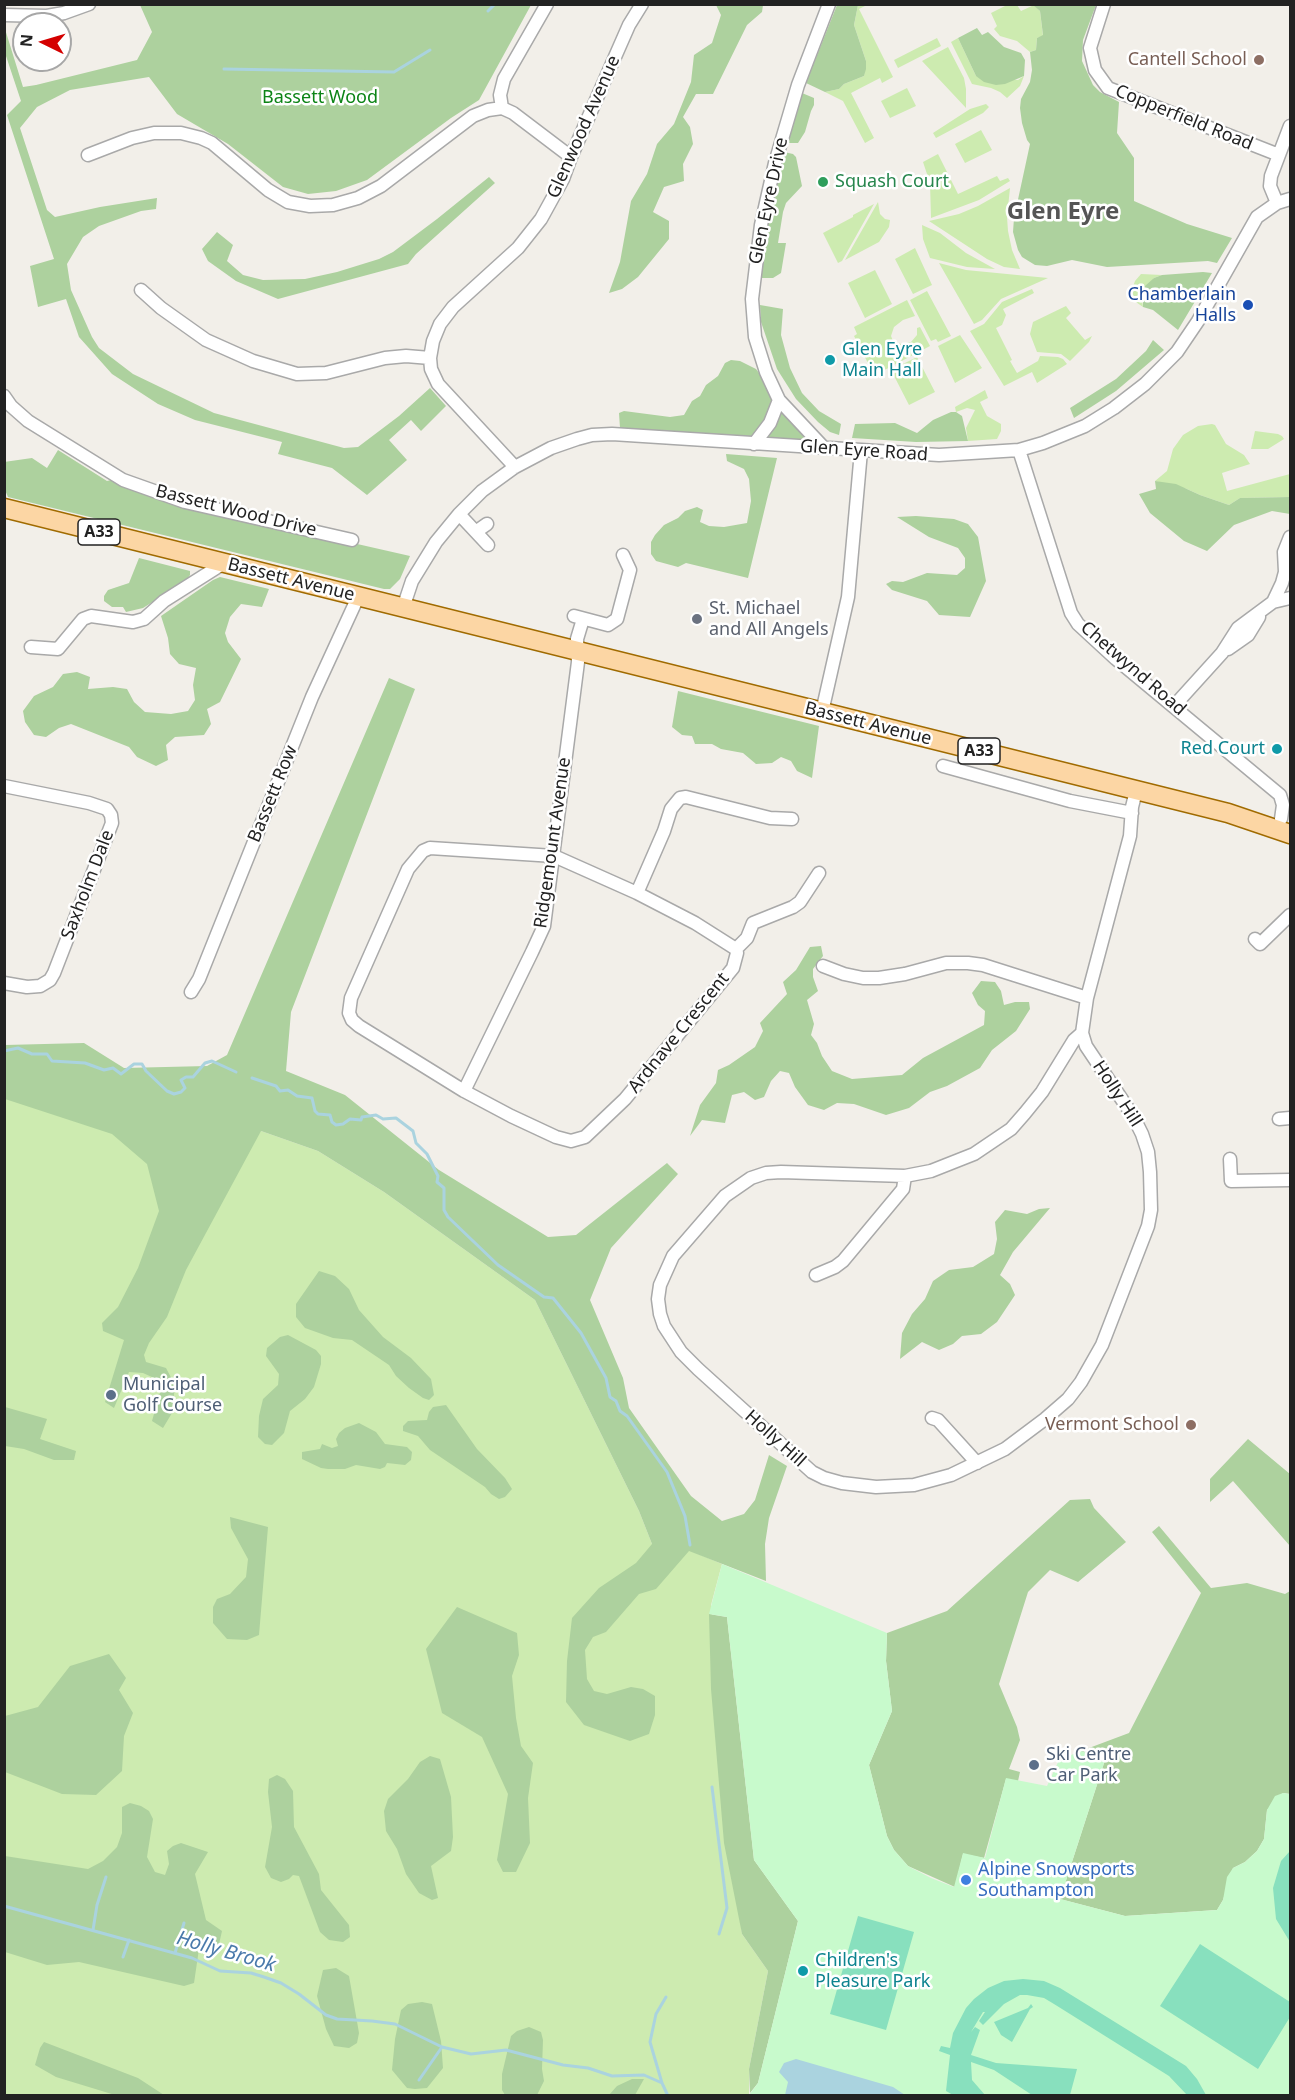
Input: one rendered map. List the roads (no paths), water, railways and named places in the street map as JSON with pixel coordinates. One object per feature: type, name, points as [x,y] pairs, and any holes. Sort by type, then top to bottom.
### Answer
[{"type":"main road","name":"Bassett Avenue","points":[[4,508],[1136,791],[1228,813],[1265,816],[1287,825]]},
{"type":"street","points":[[4,15],[48,16],[73,11],[89,4]]},
{"type":"street","points":[[502,108],[500,95],[504,80],[547,4]]},
{"type":"street","name":"Glenwood Avenue","points":[[430,358],[433,341],[440,324],[453,307],[518,248],[541,219],[563,179],[629,25],[642,4]]},
{"type":"street","name":"Glen Eyre Drive","points":[[824,448],[779,400],[766,372],[755,337],[752,298],[756,256],[768,191],[782,136],[798,85],[829,4]]},
{"type":"street","name":"Copperfield Road","points":[[1104,4],[1090,48],[1095,70],[1108,88],[1279,155]]},
{"type":"street","points":[[94,149],[154,133],[181,133],[201,138],[212,143],[268,190],[288,202],[310,206],[333,205],[358,198],[381,186],[473,116],[488,110],[502,108],[513,113],[571,158]]},
{"type":"street","points":[[1277,202],[1270,181],[1290,126]]},
{"type":"street","name":"Glen Eyre Road","points":[[403,608],[412,581],[436,542],[482,491],[515,467],[551,448],[592,435],[612,434],[939,455],[1019,450],[1085,426],[1114,408],[1145,384],[1177,352],[1198,321],[1257,217],[1277,202],[1290,199]]},
{"type":"street","points":[[141,290],[161,308],[206,340],[253,361],[297,374],[326,373],[385,358],[406,356],[430,358],[438,384],[515,467]]},
{"type":"street","name":"Bassett Wood Drive","points":[[4,396],[11,406],[28,421],[123,480],[184,502],[352,540]]},
{"type":"street","points":[[754,444],[770,423],[779,400]]},
{"type":"street","name":"Chetwynd Road","points":[[1019,450],[1071,613],[1078,624],[1109,653],[1280,795],[1287,825]]},
{"type":"street","points":[[822,712],[848,597],[861,451]]},
{"type":"street","points":[[459,514],[482,527],[488,544]]},
{"type":"street","points":[[1174,706],[1222,653],[1238,628],[1273,602],[1288,577],[1284,552],[1290,537]]},
{"type":"street","points":[[577,651],[579,617],[608,625],[617,619],[630,570],[623,555]]},
{"type":"street","points":[[191,582],[196,569],[194,556]]},
{"type":"street","points":[[31,647],[59,655],[83,619],[91,616],[147,623],[164,601],[224,563]]},
{"type":"street","name":"Bassett Row","points":[[191,992],[199,979],[312,697],[358,597]]},
{"type":"street","points":[[1273,602],[1290,598]]},
{"type":"street","name":"Ridgemount Avenue","points":[[464,1091],[543,926],[578,662],[577,651]]},
{"type":"street","name":"Bassett Avenue","points":[[943,766],[1070,801],[1131,813]]},
{"type":"street","name":"Saxholm Dale","points":[[4,786],[107,808],[112,823],[50,980],[40,986],[27,987],[4,983]]},
{"type":"street","name":"Holly Hill","points":[[1082,1033],[1074,1040],[1042,1092],[1011,1129],[974,1154],[931,1171],[905,1176],[781,1172],[751,1178],[725,1196],[673,1256],[660,1285],[660,1314],[664,1326],[681,1352],[812,1472],[824,1479],[876,1487],[914,1485],[951,1475],[1005,1449],[1068,1399],[1102,1346],[1148,1226],[1151,1210],[1148,1152],[1142,1134],[1133,1116],[1086,1046],[1082,1033],[1082,1020],[1130,836],[1131,813],[1136,791]]},
{"type":"street","points":[[637,892],[664,831],[671,809],[680,798],[686,797],[770,818],[792,819]]},
{"type":"street","name":"Ardnave Crescent","points":[[554,856],[438,848],[423,851],[408,869],[351,998],[349,1013],[352,1020],[359,1026],[464,1091],[556,1137],[571,1141],[585,1137],[625,1099],[733,968],[736,949],[747,938],[750,920],[793,907],[800,902],[807,882],[819,873]]},
{"type":"street","points":[[554,856],[637,892],[736,949]]},
{"type":"street","points":[[1260,944],[1290,915]]},
{"type":"street","points":[[823,966],[843,974],[879,978],[946,963],[968,963],[983,965],[1088,998]]},
{"type":"street","points":[[1230,1159],[1231,1181],[1290,1180]]},
{"type":"street","points":[[816,1275],[843,1261],[903,1189],[905,1176]]},
{"type":"street","points":[[932,1418],[938,1420],[977,1463]]},
{"type":"water","points":[[796,2059],[893,2087],[905,2095],[785,2095],[788,2082],[779,2072],[784,2063]]},
{"type":"waterway","points":[[488,11],[495,4]]},
{"type":"waterway","points":[[224,69],[394,72],[430,50]]},
{"type":"waterway","points":[[4,1051],[18,1048],[32,1054],[47,1054],[52,1061],[85,1063],[104,1070],[113,1068],[121,1074],[134,1064],[142,1064],[146,1071],[167,1091],[174,1094],[185,1088],[181,1080],[193,1077],[205,1063],[212,1061],[236,1072]]},
{"type":"waterway","points":[[252,1078],[276,1086],[280,1091],[288,1090],[297,1096],[312,1098],[315,1111],[318,1114],[330,1115],[332,1122],[336,1125],[343,1124],[350,1119],[361,1120],[362,1117],[376,1115],[383,1119],[396,1118],[413,1131],[416,1143],[427,1154],[438,1176],[437,1182],[444,1188],[444,1210],[448,1217],[498,1265],[544,1297],[553,1298],[581,1333],[606,1378],[610,1397],[616,1401],[620,1411],[627,1416],[667,1472],[685,1516],[690,1545]]},
{"type":"waterway","points":[[712,1787],[727,1908],[719,1934]]},
{"type":"waterway","points":[[93,1930],[97,1905],[106,1877]]},
{"type":"waterway","name":"Holly Brook","points":[[4,1906],[192,1958],[220,1971],[251,1973],[264,1977],[281,1983],[326,2015],[337,2019],[395,2024],[442,2047],[471,2054],[506,2050],[563,2065],[588,2068],[612,2076],[644,2075],[662,2083]]},
{"type":"waterway","points":[[175,1953],[184,1923]]},
{"type":"waterway","points":[[123,1957],[129,1940]]},
{"type":"waterway","points":[[666,1997],[656,2014],[650,2042],[668,2096]]},
{"type":"waterway","points":[[419,2080],[442,2047]]},
{"type":"place","name":"Cantell School","points":[[1259,60]]},
{"type":"place","name":"Squash Court","points":[[823,182]]},
{"type":"place","name":"Chamberlain Halls","points":[[1248,305]]},
{"type":"place","name":"Glen Eyre Main Hall","points":[[830,360]]},
{"type":"place","name":"St. Michael and All Angels","points":[[697,619]]},
{"type":"place","name":"Red Court","points":[[1277,749]]},
{"type":"place","name":"Municipal Golf Course","points":[[111,1395]]},
{"type":"place","name":"Vermont School","points":[[1191,1425]]},
{"type":"place","name":"Ski Centre Car Park","points":[[1034,1765]]},
{"type":"place","name":"Alpine Snowsports Southampton","points":[[966,1880]]},
{"type":"place","name":"Children's Pleasure Park","points":[[803,1971]]},
{"type":"district","name":"Glen Eyre","points":[[1063,212]]},
{"type":"park label","name":"Bassett Wood","points":[[320,98]]}]
